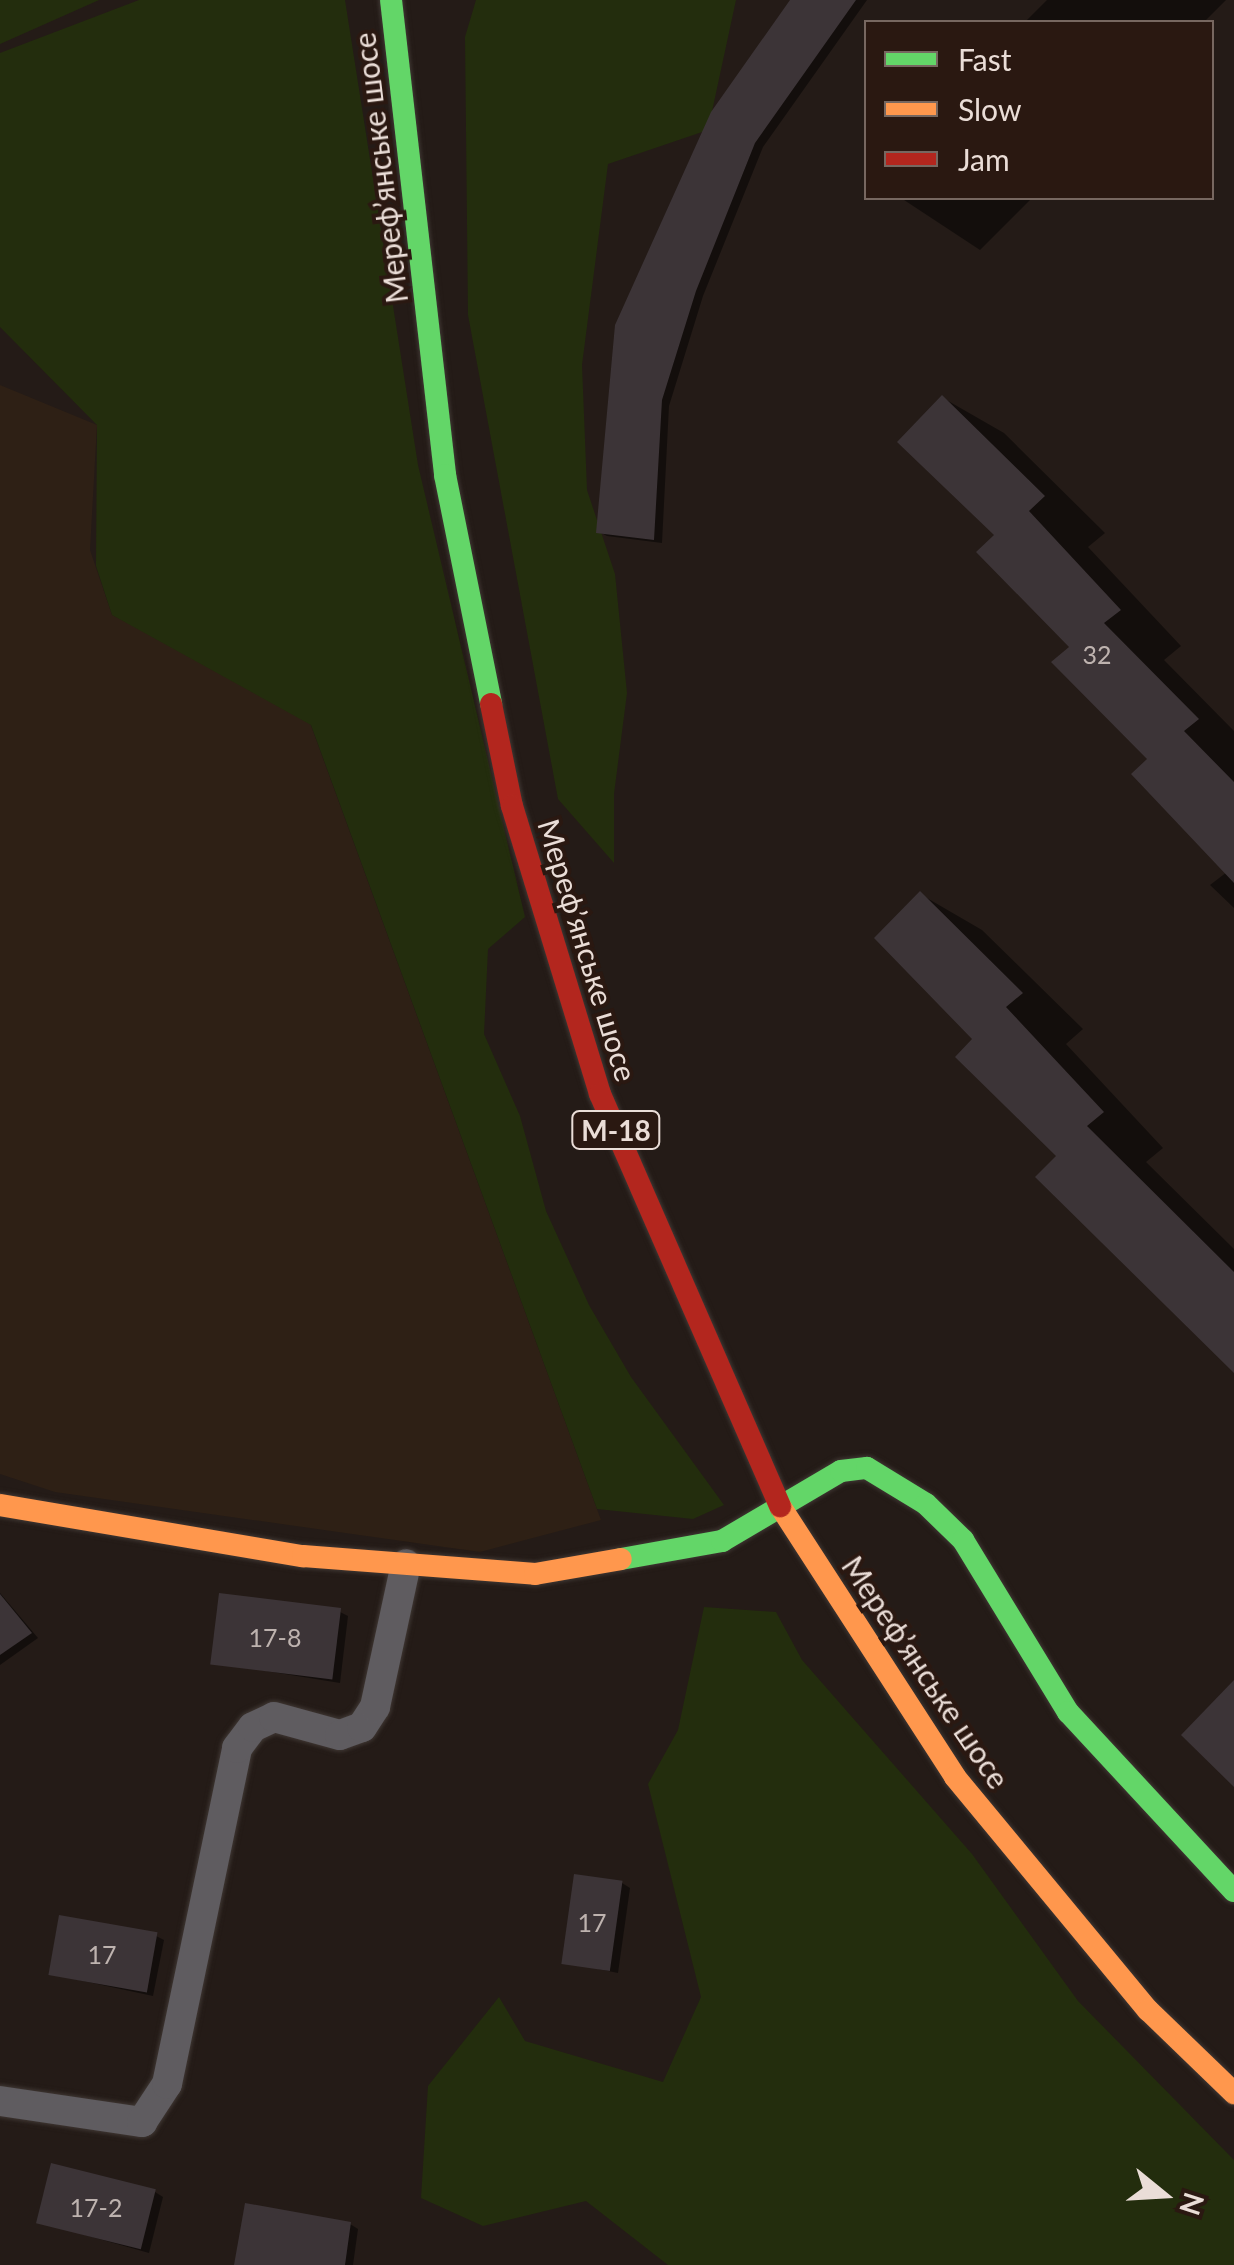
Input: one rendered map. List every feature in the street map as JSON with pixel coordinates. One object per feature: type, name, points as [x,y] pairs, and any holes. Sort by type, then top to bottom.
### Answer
[{"type":"main road","name":"Мереф’янське шосе","points":[[391,0],[445,475],[512,806],[600,1094],[779,1504],[956,1777],[1148,2010],[1234,2094]]},
{"type":"main road","points":[[0,1505],[14,1502],[304,1556],[536,1574],[722,1542],[779,1504],[841,1471],[867,1468],[926,1504],[964,1540],[1068,1712],[1234,1891]]},
{"type":"street","points":[[0,2101],[142,2122],[167,2084],[237,1748],[253,1727],[274,1717],[340,1735],[362,1727],[375,1706],[406,1564]]},
{"type":"shaded area","points":[[0,385],[97,425],[90,550],[112,615],[306,712],[601,1520],[480,1552],[55,1492],[0,1474]]},
{"type":"green space","points":[[0,0],[99,0],[0,44]]},
{"type":"green space","points":[[139,0],[345,0],[418,465],[525,917],[488,949],[484,1034],[520,1116],[546,1211],[589,1305],[631,1377],[724,1505],[693,1519],[597,1509],[311,725],[112,615],[96,566],[97,425],[0,327],[0,53]]},
{"type":"green space","points":[[476,0],[736,0],[708,130],[608,164],[582,365],[587,490],[615,574],[627,693],[614,794],[614,863],[558,799],[468,315],[465,37]]},
{"type":"green space","points":[[704,1607],[776,1612],[802,1660],[972,1854],[1078,2001],[1234,2160],[1234,2265],[668,2265],[586,2201],[483,2226],[421,2198],[428,2086],[499,1997],[525,2041],[663,2082],[701,1997],[648,1784],[678,1730]]},
{"type":"building","points":[[790,0],[856,0],[755,143],[696,291],[662,400],[654,540],[596,533],[615,325],[711,112]]},
{"type":"building","points":[[942,395],[1045,496],[1029,511],[1121,610],[1104,623],[1199,719],[1184,731],[1234,782],[1234,883],[1131,774],[1147,759],[1051,662],[1069,647],[976,552],[994,535],[897,442]]},
{"type":"building","points":[[920,891],[1023,993],[1006,1007],[1104,1112],[1087,1126],[1234,1272],[1234,1373],[1035,1177],[1056,1156],[955,1057],[972,1039],[874,938]]},
{"type":"building","points":[[219,1593],[341,1608],[332,1679],[210,1664]]},
{"type":"building","points":[[0,1594],[32,1633],[0,1655]]},
{"type":"building","points":[[1234,1680],[1234,1787],[1181,1735]]},
{"type":"building","points":[[574,1874],[623,1881],[610,1971],[561,1964]]},
{"type":"building","points":[[59,1915],[157,1932],[147,1992],[48,1975]]},
{"type":"building","points":[[51,2163],[156,2189],[141,2249],[36,2223]]},
{"type":"building","points":[[245,2203],[351,2222],[345,2265],[234,2265]]},
{"type":"traffic: fast","points":[[391,0],[445,475],[491,704]]},
{"type":"traffic: fast","points":[[621,1559],[722,1541],[841,1471],[867,1468],[926,1504],[963,1540],[1068,1712],[1234,1891]]},
{"type":"traffic: slow","points":[[0,1505],[303,1556],[535,1574],[621,1559]]},
{"type":"traffic: slow","points":[[780,1506],[955,1777],[1148,2010],[1234,2093]]},
{"type":"traffic: jam","points":[[491,704],[512,806],[600,1094],[780,1506]]}]
